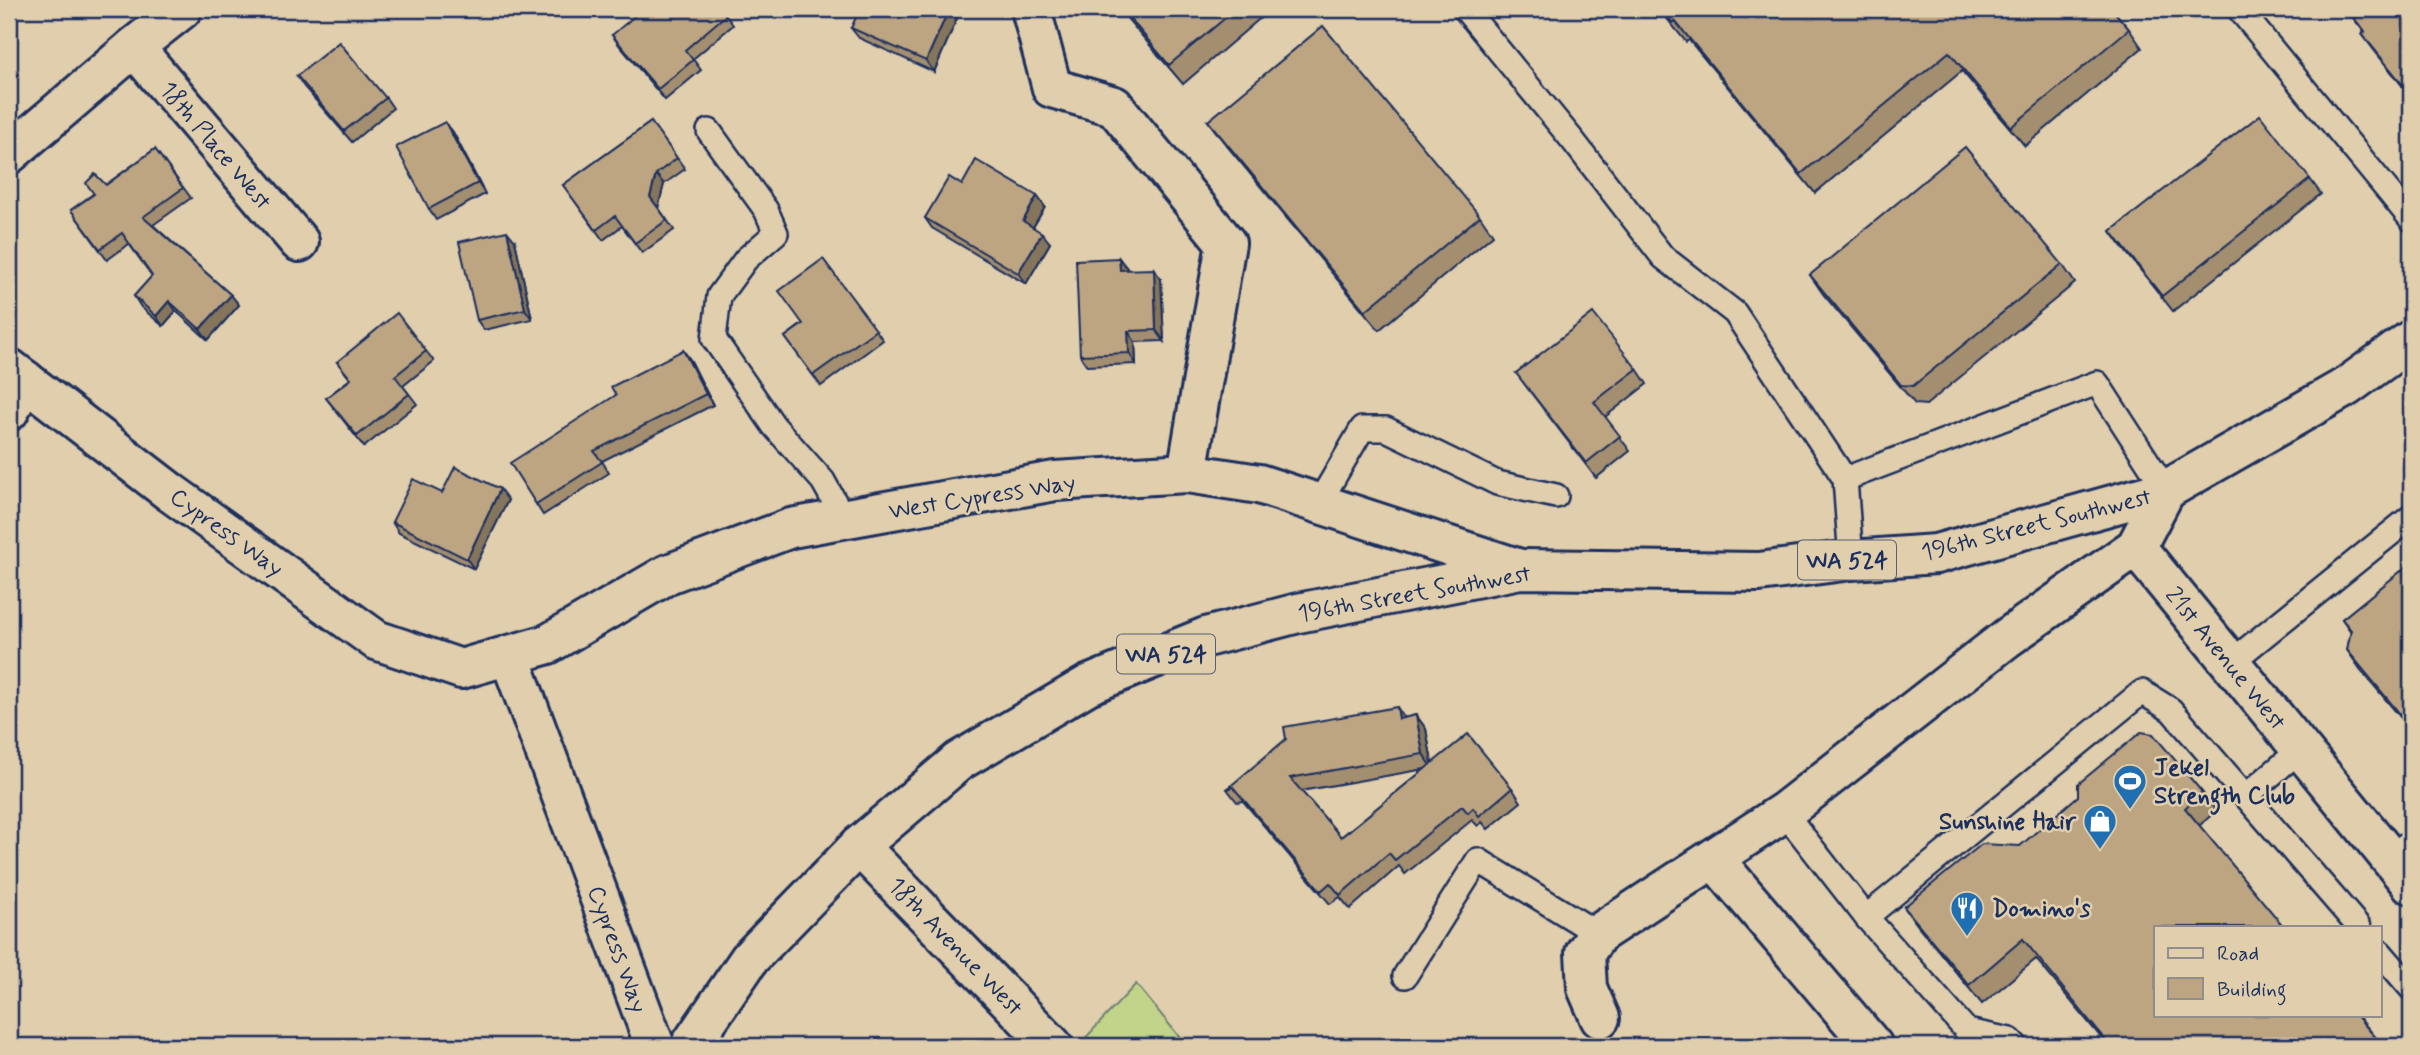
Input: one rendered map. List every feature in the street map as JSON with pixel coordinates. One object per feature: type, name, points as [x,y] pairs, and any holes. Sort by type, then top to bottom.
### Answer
[{"type":"street","points":[[9,154],[182,9]]},
{"type":"street","points":[[1031,9],[1052,88],[1114,106],[1226,243],[1187,473]]},
{"type":"street","name":"18th Place West","points":[[134,47],[299,242]]},
{"type":"street","name":"196th Street Southwest","points":[[690,1046],[750,958],[859,846],[959,761],[1088,685],[1206,638],[1298,613],[1520,569],[1759,572],[1851,560],[1936,554],[2166,490],[2346,387],[2411,342]]},
{"type":"street","name":"Cypress Way","points":[[14,386],[170,492],[376,640],[461,669]]},
{"type":"street","name":"West Cypress Way","points":[[461,669],[548,644],[668,574],[791,528],[1055,481],[1187,473],[1259,484],[1520,569]]},
{"type":"street","points":[[1600,1018],[1587,988],[1585,953],[1598,934],[1784,812],[2007,638],[2136,547],[2166,490]]},
{"type":"street","name":"21st Avenue West","points":[[2136,547],[2301,750],[2404,861]]},
{"type":"street","name":"Cypress Way","points":[[509,655],[655,1046]]},
{"type":"street","name":"18th Avenue West","points":[[859,846],[1053,1046]]},
{"type":"street","points":[[1714,859],[1873,1046]]},
{"type":"lane","points":[[1465,9],[1574,142],[1663,257],[1735,313],[1845,479],[1851,560]]},
{"type":"lane","points":[[2239,9],[2411,219]]},
{"type":"lane","points":[[709,131],[766,210],[776,233],[746,259],[719,296],[714,339],[774,426],[822,481],[844,519]]},
{"type":"lane","points":[[1845,479],[2097,383],[2166,490]]},
{"type":"lane","points":[[1319,503],[1362,429],[1386,429],[1497,483],[1556,496]]},
{"type":"lane","points":[[2230,663],[2411,517]]},
{"type":"lane","points":[[1866,917],[2142,692],[2171,709],[2358,926]]},
{"type":"lane","points":[[2246,796],[2301,750]]},
{"type":"lane","points":[[1784,812],[1866,917],[1967,1031],[2010,1040],[2015,1046]]},
{"type":"lane","points":[[1405,976],[1478,860],[1598,934]]},
{"type":"lane","points":[[2382,954],[2411,988]]},
{"type":"green space","points":[[1136,984],[1187,1046],[1078,1046]]},
{"type":"building","points":[[643,9],[721,9],[726,15],[685,50],[693,60],[658,89],[612,35]]},
{"type":"building","points":[[860,9],[949,9],[926,61],[851,28]]},
{"type":"building","points":[[1122,9],[1236,9],[1169,65]]},
{"type":"building","points":[[1661,9],[2112,9],[2129,29],[2011,127],[1949,52],[1801,174],[1675,21],[1673,23]]},
{"type":"building","points":[[2347,9],[2411,9],[2411,95],[2362,34],[2365,32]]},
{"type":"building","points":[[1323,26],[1480,216],[1365,311],[1208,121]]},
{"type":"building","points":[[339,42],[386,98],[344,131],[297,76]]},
{"type":"building","points":[[2260,115],[2310,179],[2162,296],[2111,231]]},
{"type":"building","points":[[445,122],[478,183],[429,209],[396,147]]},
{"type":"building","points":[[651,122],[677,158],[656,174],[650,197],[667,220],[635,243],[615,216],[596,230],[563,185]]},
{"type":"building","points":[[1965,147],[2062,264],[1913,386],[1901,385],[1810,275]]},
{"type":"building","points":[[155,149],[183,188],[143,217],[231,295],[200,329],[169,301],[156,316],[134,296],[152,276],[122,233],[100,249],[71,210],[94,194],[86,183],[95,174],[106,185]]},
{"type":"building","points":[[976,160],[1037,196],[1023,221],[1042,233],[1018,273],[925,218],[949,177],[962,185]]},
{"type":"building","points":[[507,231],[525,309],[477,320],[459,242]]},
{"type":"building","points":[[1119,258],[1120,270],[1154,269],[1156,330],[1128,331],[1129,353],[1080,355],[1076,260]]},
{"type":"building","points":[[823,259],[876,330],[813,375],[785,337],[803,324],[779,291]]},
{"type":"building","points":[[397,313],[426,351],[395,376],[409,394],[357,436],[326,398],[351,379],[337,362]]},
{"type":"building","points":[[1593,313],[1637,369],[1594,402],[1620,436],[1586,463],[1516,373]]},
{"type":"building","points":[[683,350],[706,394],[594,451],[602,462],[536,504],[510,463],[616,395],[611,387]]},
{"type":"building","points":[[455,467],[500,489],[467,559],[392,522],[413,479],[442,493]]},
{"type":"building","points":[[2411,563],[2409,725],[2347,650],[2351,630],[2342,619]]},
{"type":"building","points":[[1397,707],[1399,719],[1416,715],[1423,754],[1290,778],[1341,837],[1468,734],[1512,788],[1479,816],[1473,808],[1468,813],[1462,806],[1395,860],[1389,853],[1340,895],[1330,883],[1321,891],[1233,787],[1227,789],[1286,739],[1284,727]]},
{"type":"building","points":[[2141,732],[2153,734],[2202,792],[2185,808],[2283,926],[2154,926],[2154,1016],[2357,1016],[2383,1046],[2110,1046],[2023,939],[1969,985],[1904,907],[1982,844],[2020,846],[2078,796],[2078,784]]},
{"type":"place","name":"Jekel Strength Club","points":[[2130,811]]},
{"type":"place","name":"Sunshine Hair","points":[[2100,851]]},
{"type":"place","name":"Domino's","points":[[1967,938]]}]
